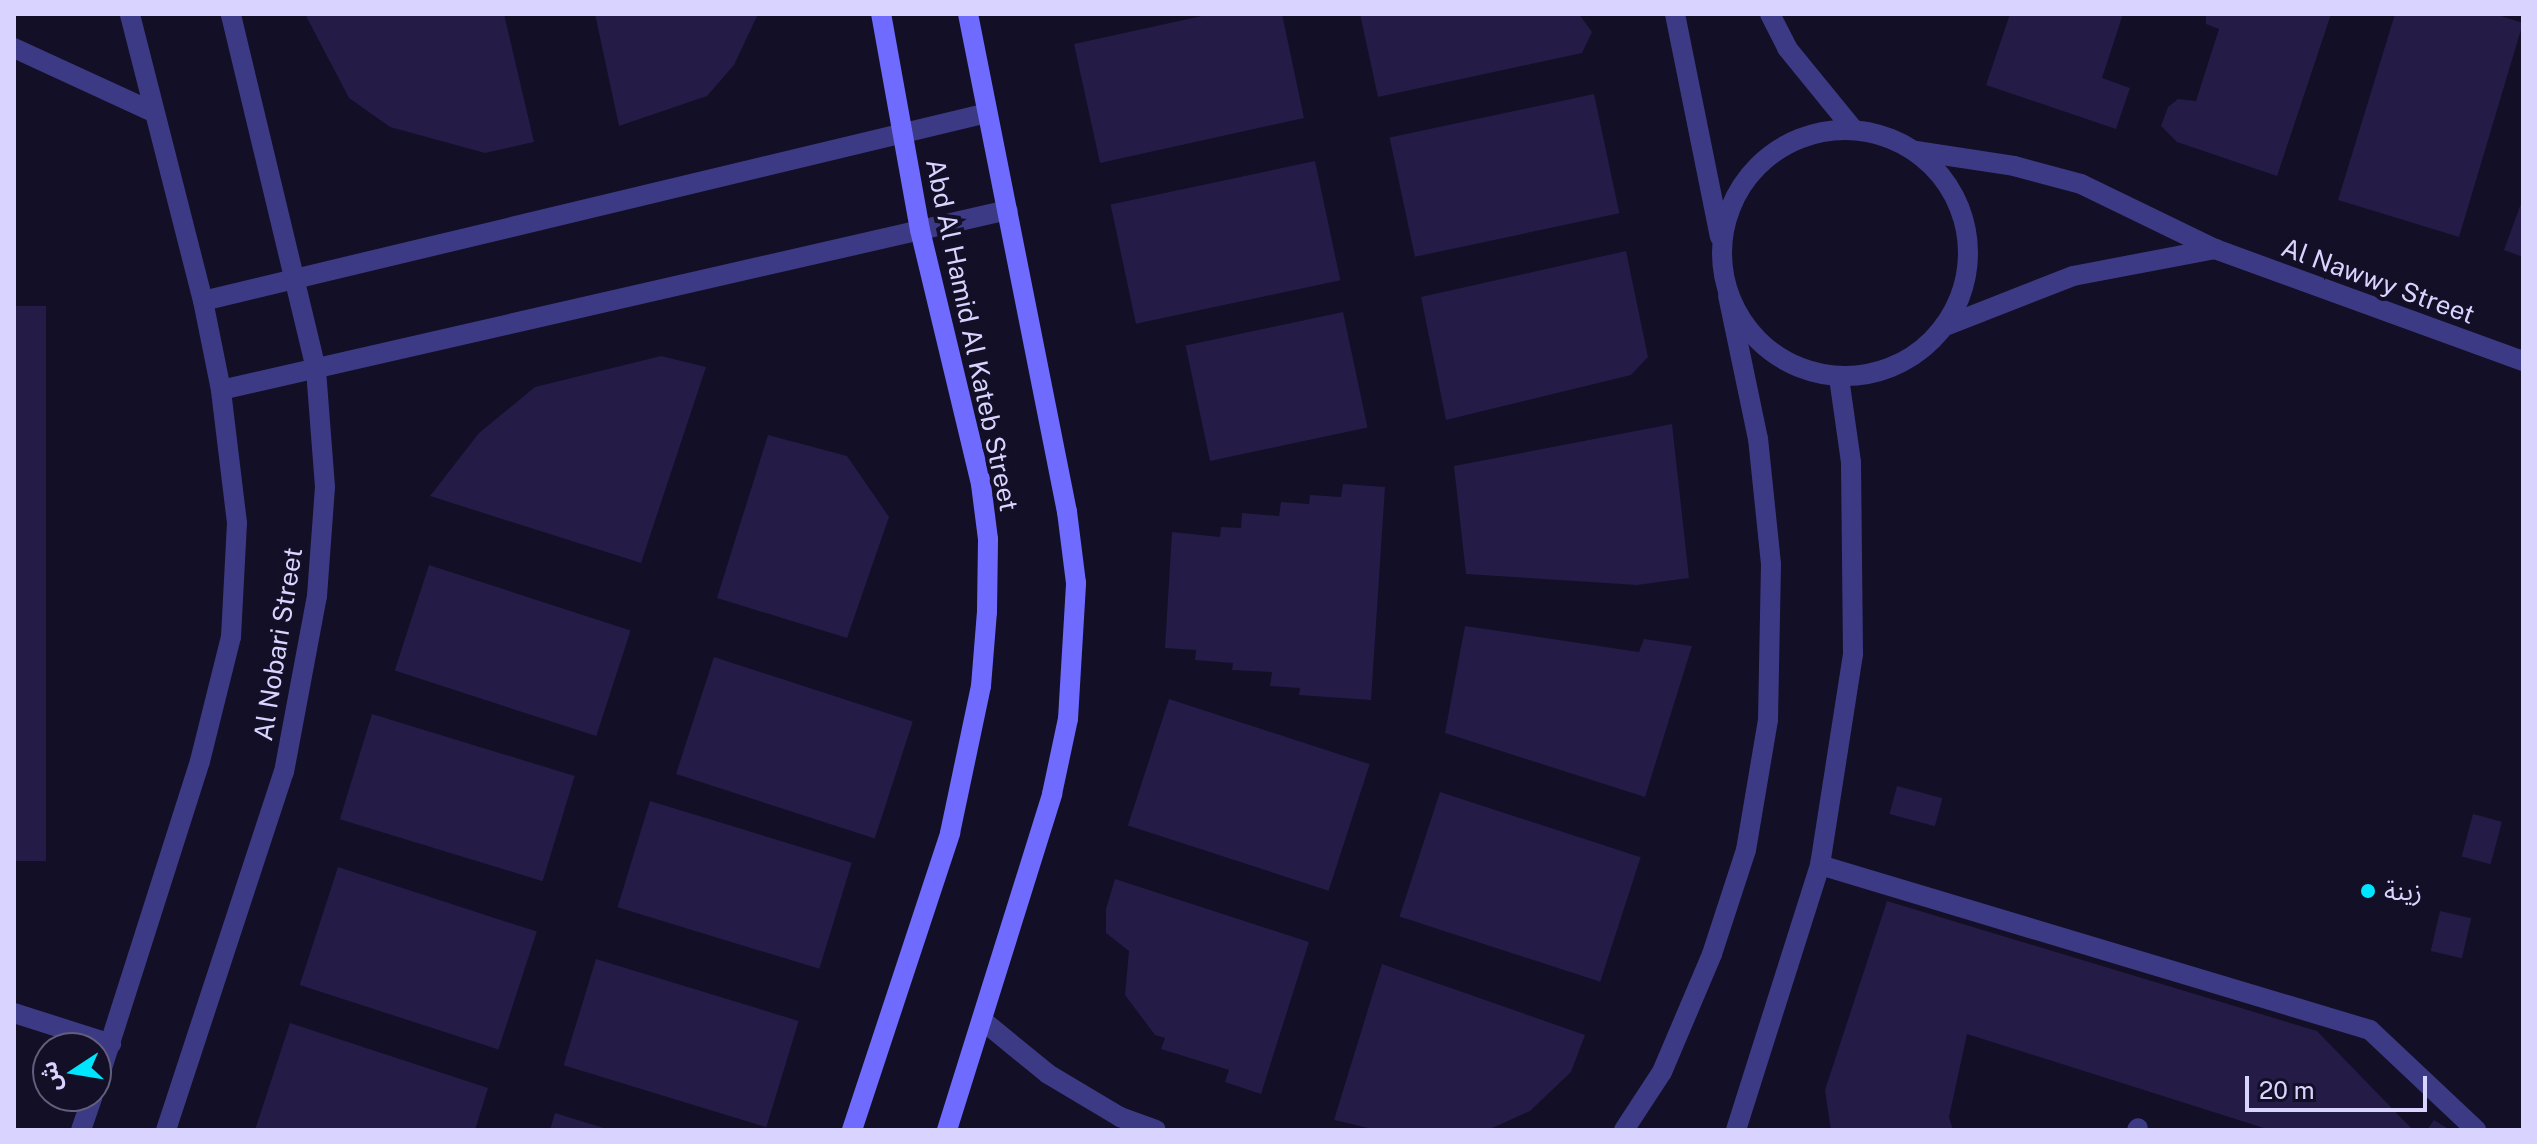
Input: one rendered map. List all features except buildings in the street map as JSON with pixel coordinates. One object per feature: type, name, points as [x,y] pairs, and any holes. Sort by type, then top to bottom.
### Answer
[{"type":"street","name":"Al Nobari Street","points":[[112,1041],[200,761],[231,637],[237,523],[221,390],[203,301],[151,111],[130,14]]},
{"type":"street","name":"Al Nobari Street","points":[[166,1130],[284,772],[317,596],[325,487],[316,369],[298,278],[231,14]]},
{"type":"street","name":"Abd Al Hamid Al Kateb Street","points":[[852,1130],[950,833],[981,686],[987,612],[988,539],[981,484],[920,230],[881,14]]},
{"type":"street","points":[[947,1130],[1034,860],[1068,719],[1076,583],[1008,210],[968,14]]},
{"type":"street","points":[[1624,1130],[1662,1072],[1712,954],[1746,850],[1768,720],[1770,550],[1758,439],[1675,14]]},
{"type":"street","points":[[1770,14],[1787,48],[1853,129]]},
{"type":"street","points":[[14,48],[151,111]]},
{"type":"street","points":[[203,301],[987,113]]},
{"type":"street","points":[[1721,243],[1734,197],[1764,159],[1806,135],[1853,129],[1886,135],[1916,151],[1950,186],[1968,232],[1967,280],[1948,325],[1918,355],[1880,373],[1839,378],[1792,366],[1753,337],[1728,295]]},
{"type":"street","name":"Al Nawwy Street","points":[[1916,151],[2014,166],[2081,184],[2215,249],[2523,361]]},
{"type":"street","points":[[221,390],[1008,210]]},
{"type":"street","points":[[1948,325],[2073,276],[2215,249]]},
{"type":"street","points":[[1736,1130],[1820,865],[1853,654],[1851,462],[1839,378]]},
{"type":"street","points":[[1820,865],[2370,1030],[2476,1130]]},
{"type":"street","points":[[14,1013],[73,1032]]},
{"type":"street","points":[[982,1020],[1048,1074],[1120,1117],[1156,1130]]},
{"type":"place","name":"زينة","points":[[2368,891]]}]
